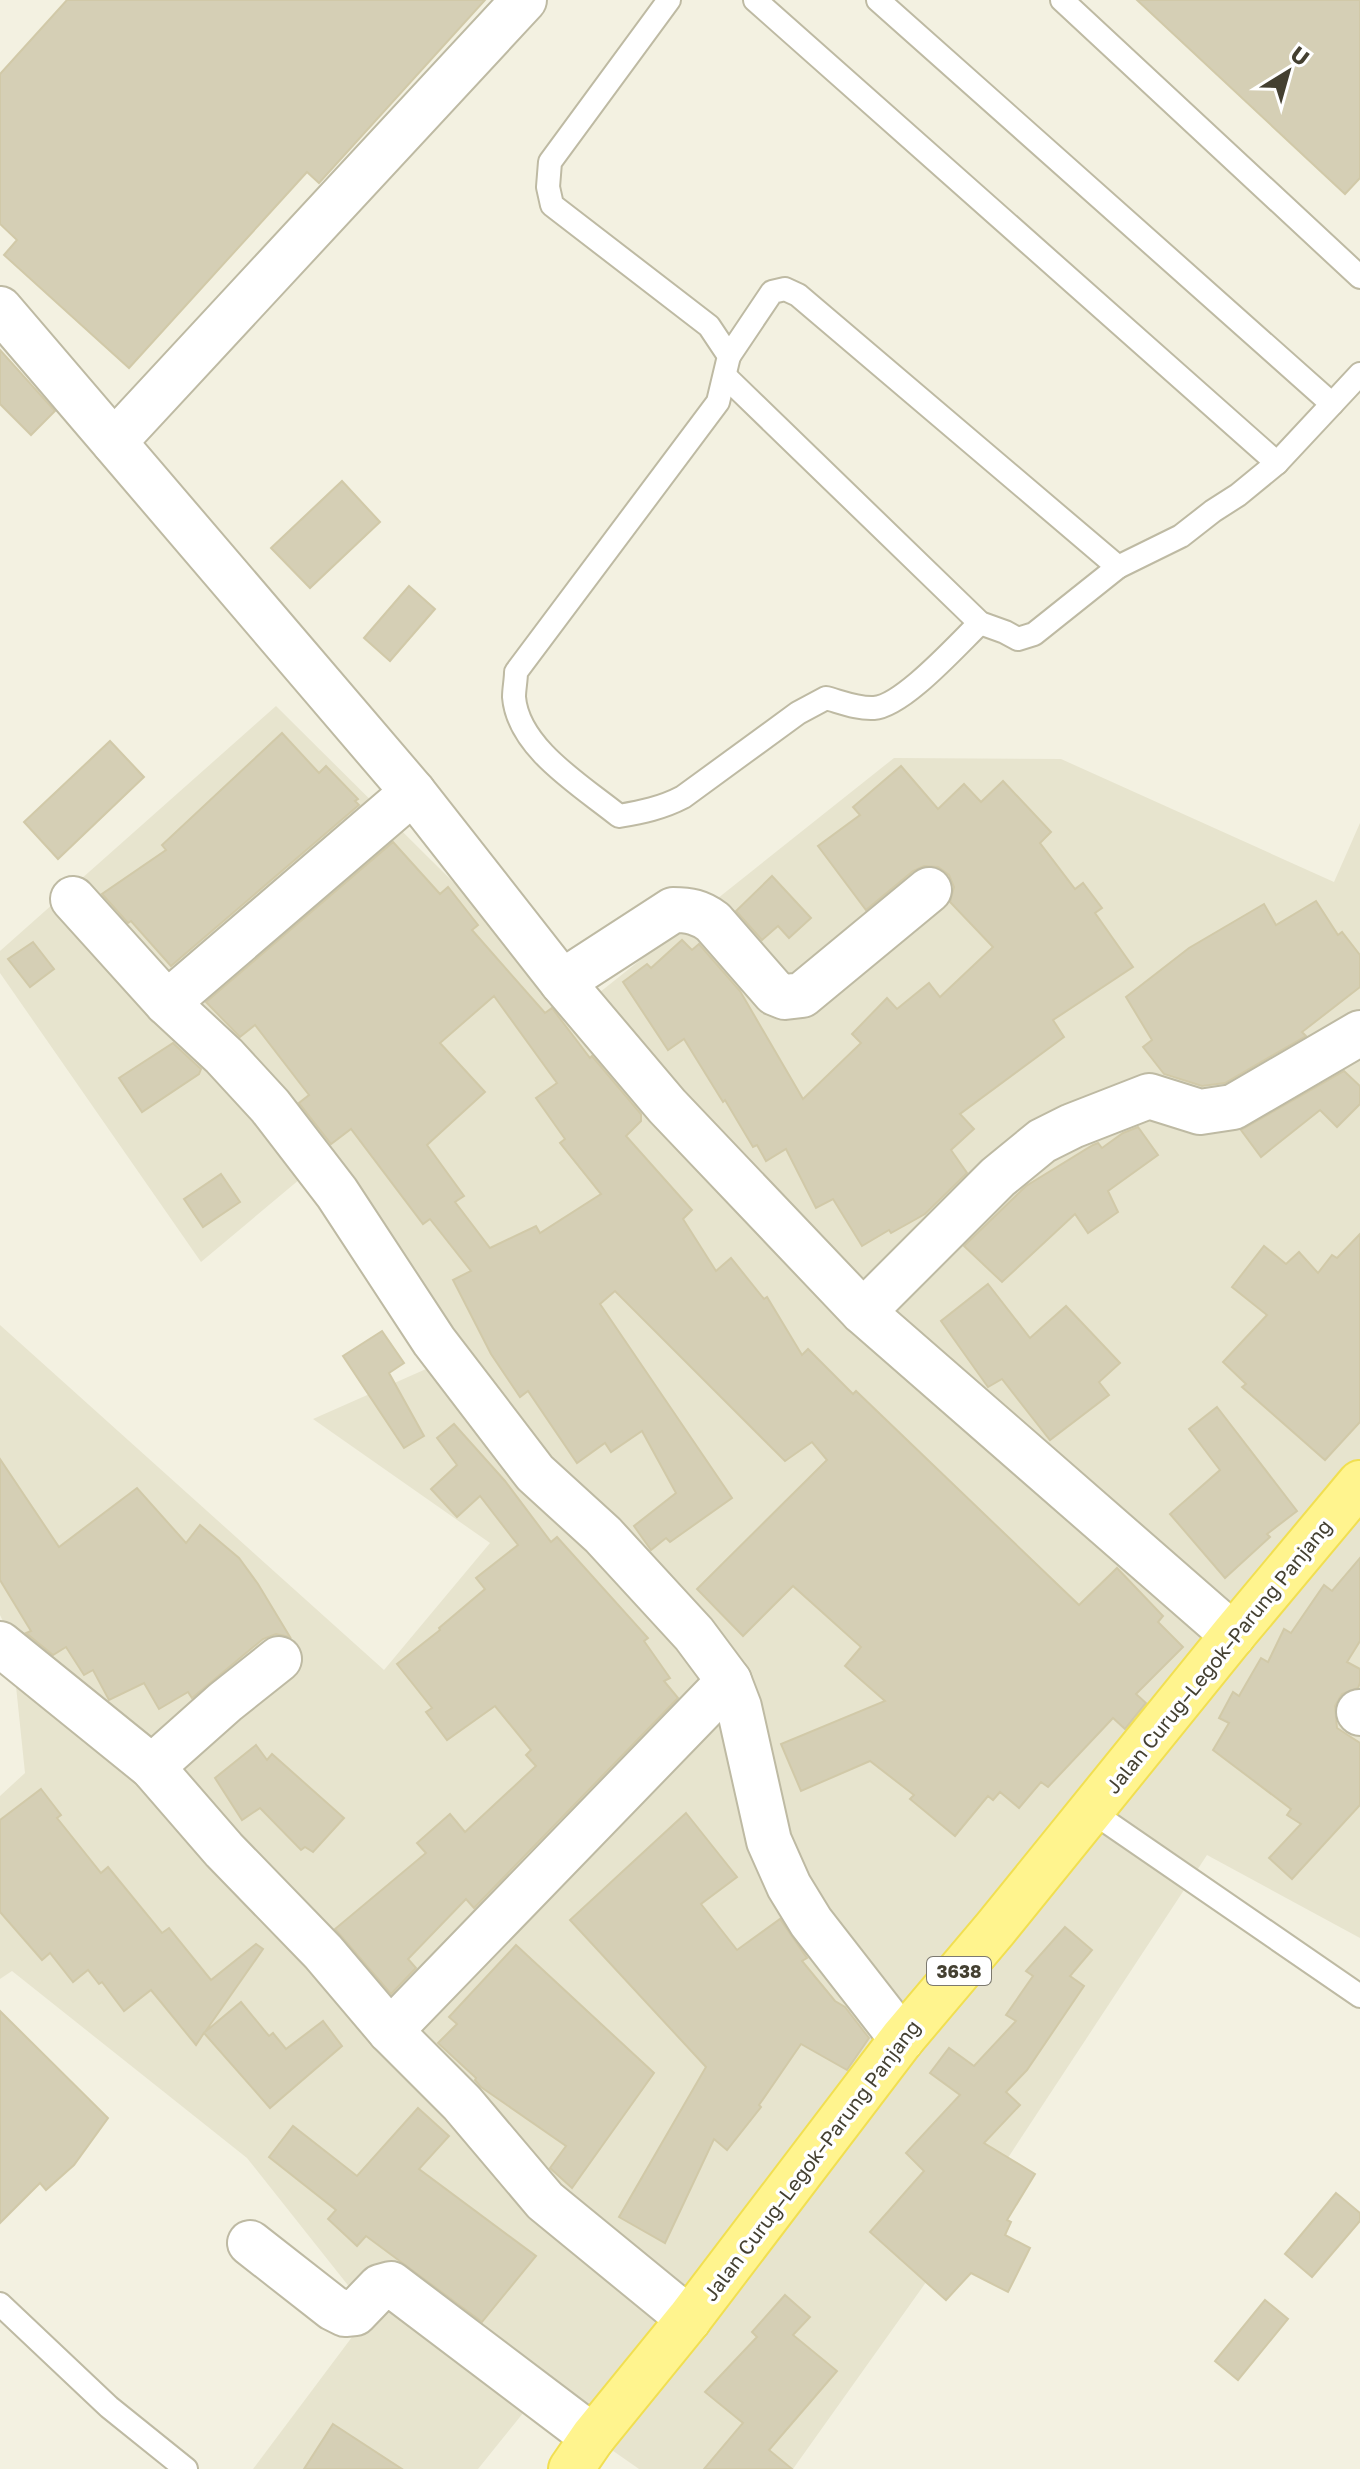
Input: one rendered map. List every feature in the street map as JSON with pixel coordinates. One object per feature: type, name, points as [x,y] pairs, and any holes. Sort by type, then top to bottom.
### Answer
[{"type":"main road","name":"Jalan Curug–Legok–Parung Panjang","points":[[582,2453],[689,2319],[902,2039],[1360,1483]]},
{"type":"street","points":[[114,442],[524,0]]},
{"type":"street","points":[[0,309],[413,792],[562,982],[667,1106],[863,1312],[1233,1635]]},
{"type":"street","points":[[167,1003],[413,792]]},
{"type":"street","points":[[562,982],[673,910],[683,910],[704,915],[713,922],[775,993],[785,997],[802,995],[929,890]]},
{"type":"street","points":[[73,899],[167,1003],[224,1056],[302,1146],[337,1193],[434,1341],[535,1473],[603,1535],[694,1634],[729,1681],[739,1707],[769,1841],[789,1886],[811,1922],[902,2039]]},
{"type":"street","points":[[863,1312],[998,1177],[1042,1141],[1149,1096],[1200,1112],[1233,1107],[1358,1036]]},
{"type":"street","points":[[0,1644],[152,1767],[197,1821],[323,1952],[390,2031],[462,2103],[545,2201],[689,2319]]},
{"type":"street","points":[[152,1767],[279,1659]]},
{"type":"street","points":[[390,2031],[729,1681]]},
{"type":"street","points":[[250,2243],[345,2314],[355,2313],[380,2287],[391,2284],[582,2453]]},
{"type":"lane","points":[[669,0],[550,162],[548,187],[552,205],[709,326],[727,366],[980,623],[1018,639],[1034,634],[1118,567],[1181,536],[1238,495],[1277,463],[1360,374]]},
{"type":"lane","points":[[755,0],[1277,463]]},
{"type":"lane","points":[[878,0],[1332,404]]},
{"type":"lane","points":[[1062,0],[1360,277]]},
{"type":"lane","points":[[980,623],[899,699],[876,708],[826,698],[798,713],[683,797],[662,807],[619,816],[533,745],[514,698],[516,672],[718,402],[727,366],[772,292],[785,289],[798,295],[1118,567]]},
{"type":"lane","points":[[1091,1811],[1360,1996]]},
{"type":"lane","points":[[0,2304],[109,2407],[186,2469]]},
{"type":"shaded area","points":[[276,706],[580,1008],[894,758],[1061,759],[1334,882],[1360,823],[1360,1938],[1207,1855],[929,2278],[793,2469],[639,2469],[536,2397],[478,2469],[253,2469],[370,2313],[247,2158],[12,1971],[0,1979],[0,1796],[25,1773],[11,1638],[0,1615],[0,1325],[384,1670],[490,1543],[313,1419],[469,1350],[318,1164],[201,1262],[0,973],[0,951]]},
{"type":"building","points":[[67,0],[485,0],[319,183],[307,172],[129,368],[4,255],[17,240],[0,224],[0,74]]},
{"type":"building","points":[[1137,0],[1360,0],[1360,178],[1345,194]]},
{"type":"building","points":[[0,350],[55,411],[31,435],[0,404]]},
{"type":"building","points":[[342,481],[380,522],[310,588],[271,548]]},
{"type":"building","points":[[409,586],[435,609],[390,661],[364,638]]},
{"type":"building","points":[[282,733],[319,773],[326,766],[358,799],[355,801],[359,805],[171,966],[102,894],[166,850],[162,845]]},
{"type":"building","points":[[110,741],[144,777],[58,859],[24,822]]},
{"type":"building","points":[[901,766],[938,809],[964,784],[981,802],[1003,781],[1051,832],[1040,843],[1075,889],[1083,883],[1102,908],[1095,913],[1133,967],[1053,1020],[1064,1037],[960,1114],[974,1129],[951,1150],[967,1173],[925,1214],[862,1246],[833,1199],[816,1208],[786,1149],[766,1161],[757,1145],[753,1147],[684,1039],[668,1050],[623,982],[647,964],[651,968],[682,940],[692,950],[699,944],[740,991],[803,1099],[861,1043],[852,1034],[887,998],[897,1009],[929,983],[940,997],[993,947],[950,902],[954,887],[949,875],[938,867],[924,866],[913,871],[866,910],[818,846],[860,815],[853,807]]},
{"type":"building","points":[[393,842],[440,894],[448,887],[478,925],[472,930],[545,1013],[552,1008],[590,1058],[592,1056],[641,1114],[641,1121],[626,1136],[692,1210],[683,1219],[716,1271],[731,1258],[764,1299],[767,1297],[802,1355],[808,1349],[853,1394],[856,1391],[1079,1605],[1117,1568],[1163,1616],[1158,1622],[1183,1647],[1136,1694],[1146,1703],[1125,1729],[1113,1718],[1048,1787],[1041,1782],[1019,1808],[1000,1792],[993,1800],[988,1796],[955,1836],[910,1799],[914,1795],[870,1761],[801,1791],[781,1744],[885,1701],[845,1666],[861,1647],[793,1586],[743,1636],[697,1589],[827,1460],[812,1442],[785,1461],[615,1291],[600,1304],[732,1498],[670,1542],[666,1538],[651,1550],[634,1526],[676,1493],[642,1431],[611,1452],[605,1443],[577,1463],[528,1391],[520,1397],[491,1354],[453,1280],[471,1271],[430,1219],[423,1224],[351,1129],[331,1144],[299,1103],[309,1095],[255,1025],[240,1037],[206,1002]],"holes":[[[494,996],[557,1083],[536,1098],[565,1139],[560,1143],[601,1194],[540,1233],[536,1226],[490,1248],[455,1202],[464,1196],[427,1145],[485,1092],[440,1043]]]},
{"type":"building","points":[[772,876],[811,918],[789,938],[778,926],[762,940],[736,911]]},
{"type":"building","points":[[1316,901],[1338,935],[1342,932],[1360,955],[1360,987],[1302,1032],[1306,1036],[1225,1083],[1202,1086],[1164,1074],[1143,1047],[1152,1040],[1126,997],[1189,948],[1264,904],[1276,925]]},
{"type":"building","points":[[33,942],[54,969],[30,987],[8,959]]},
{"type":"building","points":[[173,1043],[201,1069],[199,1074],[142,1112],[119,1078]]},
{"type":"building","points":[[1344,1071],[1360,1086],[1360,1104],[1337,1127],[1320,1110],[1261,1157],[1241,1130]]},
{"type":"building","points":[[1138,1127],[1158,1155],[1108,1191],[1118,1212],[1088,1233],[1075,1214],[1002,1282],[964,1246],[1026,1186],[1093,1145],[1098,1143],[1102,1148]]},
{"type":"building","points":[[221,1174],[240,1202],[203,1227],[184,1199]]},
{"type":"building","points":[[1360,1234],[1360,1422],[1325,1460],[1242,1387],[1246,1384],[1223,1362],[1267,1315],[1232,1287],[1264,1246],[1286,1264],[1299,1252],[1318,1273],[1332,1255],[1337,1258]]},
{"type":"building","points":[[988,1284],[1030,1338],[1066,1306],[1120,1363],[1099,1382],[1109,1395],[1050,1440],[1002,1379],[988,1387],[941,1321]]},
{"type":"building","points":[[382,1331],[404,1363],[389,1373],[424,1436],[404,1448],[343,1356]]},
{"type":"building","points":[[1217,1407],[1297,1511],[1267,1534],[1270,1537],[1225,1578],[1170,1514],[1220,1470],[1189,1429]]},
{"type":"building","points":[[454,1424],[505,1481],[551,1542],[557,1537],[648,1638],[644,1641],[670,1678],[664,1681],[678,1698],[474,1908],[466,1899],[408,1959],[416,1968],[391,1994],[335,1929],[426,1853],[417,1843],[450,1814],[465,1832],[536,1766],[526,1755],[531,1750],[495,1706],[447,1740],[426,1712],[432,1708],[397,1664],[485,1589],[476,1578],[518,1545],[480,1496],[457,1517],[431,1489],[457,1465],[437,1438]]},
{"type":"building","points":[[0,1459],[59,1547],[137,1488],[186,1543],[200,1525],[239,1558],[290,1637],[276,1634],[263,1639],[192,1698],[188,1692],[159,1709],[144,1683],[109,1700],[93,1670],[84,1675],[66,1647],[53,1655],[26,1633],[31,1631],[0,1580]]},
{"type":"building","points":[[1360,1558],[1360,1641],[1347,1662],[1360,1669],[1360,1683],[1358,1688],[1342,1694],[1335,1706],[1337,1728],[1360,1743],[1360,1805],[1292,1879],[1269,1858],[1301,1824],[1287,1815],[1291,1809],[1213,1750],[1229,1723],[1219,1718],[1233,1692],[1239,1696],[1261,1658],[1268,1662],[1284,1629],[1291,1633],[1324,1585],[1332,1591]]},
{"type":"building","points":[[256,1745],[267,1760],[272,1754],[344,1818],[313,1852],[305,1847],[301,1850],[260,1808],[242,1820],[215,1778]]},
{"type":"building","points":[[41,1789],[61,1815],[57,1818],[101,1873],[108,1867],[162,1933],[169,1928],[211,1980],[256,1944],[263,1949],[205,2032],[241,2002],[269,2036],[273,2033],[286,2049],[323,2021],[342,2046],[270,2108],[204,2033],[196,2045],[151,1990],[124,2011],[102,1982],[99,1984],[88,1970],[73,1982],[50,1953],[42,1960],[0,1912],[0,1820]]},
{"type":"building","points":[[686,1813],[737,1877],[701,1904],[737,1950],[780,1919],[807,1958],[802,1961],[869,2038],[847,2070],[801,2044],[759,2105],[761,2107],[727,2150],[714,2139],[665,2243],[619,2217],[706,2067],[570,1920]]},
{"type":"building","points":[[1065,1927],[1092,1950],[1070,1976],[1084,1986],[1027,2070],[1006,2092],[1020,2105],[984,2143],[1035,2174],[1007,2220],[1011,2222],[1005,2235],[1030,2248],[1008,2292],[971,2273],[946,2300],[870,2232],[924,2171],[906,2153],[960,2095],[930,2073],[949,2048],[974,2066],[1016,2021],[1006,2015],[1033,1976],[1026,1971]]},
{"type":"building","points":[[516,1945],[654,2073],[572,2188],[550,2168],[566,2146],[481,2087],[476,2078],[438,2043],[457,2024],[449,2017]]},
{"type":"building","points":[[0,2011],[108,2118],[74,2165],[46,2190],[40,2183],[0,2223]]},
{"type":"building","points":[[418,2108],[449,2136],[419,2169],[536,2256],[482,2322],[366,2236],[357,2246],[328,2219],[336,2210],[269,2157],[293,2126],[357,2176]]},
{"type":"building","points":[[1336,2193],[1360,2213],[1360,2221],[1312,2277],[1285,2254]]},
{"type":"building","points":[[785,2295],[810,2317],[793,2335],[837,2371],[769,2450],[792,2469],[704,2469],[743,2423],[705,2392],[757,2337],[752,2332]]},
{"type":"building","points":[[1265,2300],[1288,2319],[1238,2380],[1215,2361]]},
{"type":"building","points":[[333,2424],[402,2469],[304,2469]]}]
